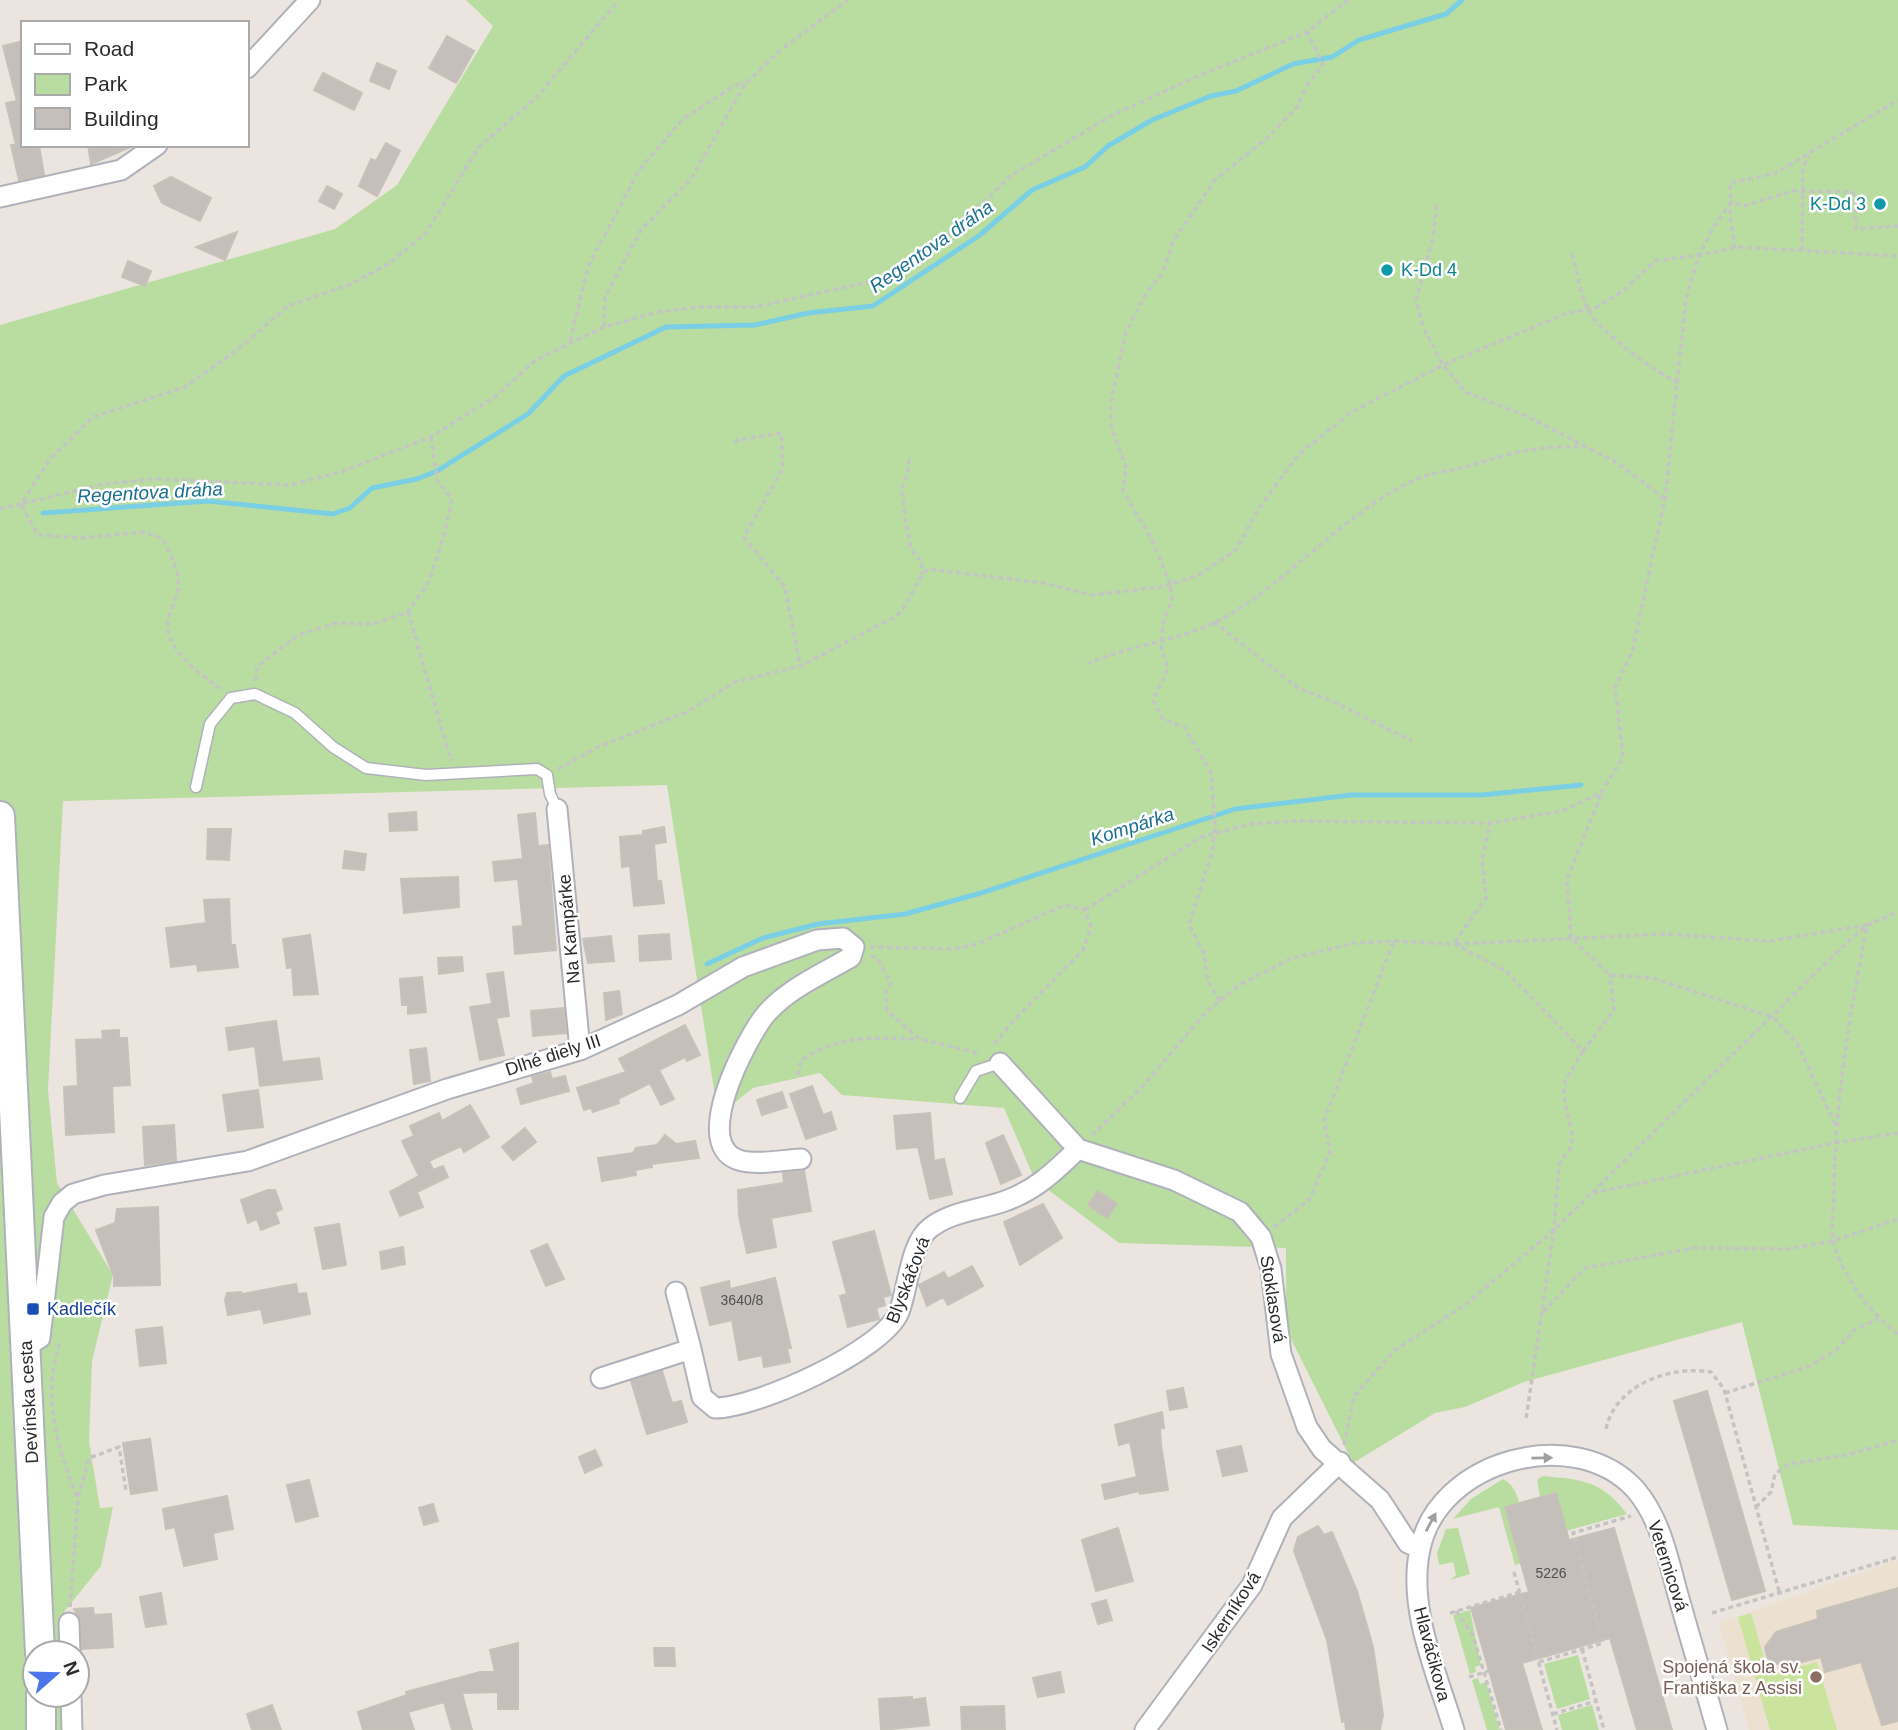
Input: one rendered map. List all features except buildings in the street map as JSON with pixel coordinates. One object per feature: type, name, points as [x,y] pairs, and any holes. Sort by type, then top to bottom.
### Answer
[{"type":"street","points":[[248,67],[310,0]]},
{"type":"street","points":[[0,197],[121,170],[154,147]]},
{"type":"street","name":"Na Kampárke","points":[[557,809],[580,1050]]},
{"type":"street","name":"Devínska cesta","points":[[0,816],[39,1639]]},
{"type":"street","name":"Dlhé diely III","points":[[26,1346],[40,1338],[54,1217],[62,1203],[73,1194],[104,1185],[248,1161],[447,1088],[580,1050],[678,1005],[743,967],[790,948],[817,940],[843,938],[854,947]]},
{"type":"street","points":[[801,1159],[740,1161],[728,1153],[719,1136],[724,1093],[743,1049],[767,1014],[815,976],[851,957],[854,947]]},
{"type":"street","name":"Stoklasová","points":[[1000,1063],[1078,1149],[1174,1180],[1240,1212],[1261,1237],[1271,1269],[1282,1354],[1307,1427],[1322,1449],[1340,1462],[1380,1500],[1408,1543],[1420,1549]]},
{"type":"street","name":"Blyskáčová","points":[[676,1292],[702,1397],[715,1408],[732,1408],[782,1390],[847,1358],[889,1329],[899,1312],[914,1257],[927,1230],[946,1218],[1006,1201],[1042,1184],[1078,1149]]},
{"type":"street","points":[[601,1378],[691,1349]]},
{"type":"street","name":"Veternicová","points":[[1477,1473],[1511,1460],[1567,1458],[1600,1465],[1634,1488],[1657,1526],[1717,1730]]},
{"type":"street","name":"Iskerníková","points":[[1146,1730],[1252,1585],[1282,1518],[1340,1462]]},
{"type":"street","name":"Hlaváčikova","points":[[1454,1730],[1418,1609],[1420,1549],[1428,1524],[1437,1511],[1477,1473]]},
{"type":"street","points":[[69,1623],[70,1639]]},
{"type":"street","points":[[41,1709],[41,1730]]},
{"type":"street","points":[[71,1709],[72,1730]]},
{"type":"lane","points":[[196,787],[210,724],[231,698],[255,694],[295,713],[333,747],[366,768],[426,775],[537,769],[547,775],[550,794],[557,809]]},
{"type":"lane","points":[[960,1098],[976,1071],[1000,1063]]},
{"type":"path","points":[[21,504],[50,459],[93,418],[184,387],[237,350],[288,306],[351,284],[390,263],[425,234],[479,147],[536,98],[619,0]]},
{"type":"path","points":[[604,327],[605,297],[641,230],[691,179],[745,84],[783,48],[848,0]]},
{"type":"path","points":[[0,509],[103,484],[156,479],[290,485],[344,471],[431,438],[496,396],[536,360],[570,341],[604,327],[658,313],[698,307],[755,307],[845,290],[896,276],[965,222],[1009,177],[1111,116],[1198,76],[1307,32],[1348,0]]},
{"type":"path","points":[[1220,1001],[1208,981],[1203,967],[1204,953],[1189,925],[1191,910],[1212,852],[1215,826],[1211,773],[1185,728],[1162,718],[1153,701],[1168,668],[1161,641],[1163,622],[1172,598],[1170,584],[1152,540],[1123,491],[1126,466],[1111,426],[1111,401],[1126,332],[1146,293],[1163,273],[1174,240],[1215,180],[1266,139],[1297,107],[1306,87],[1323,64],[1307,32]]},
{"type":"path","points":[[570,341],[588,267],[639,170],[683,119],[736,85],[745,84]]},
{"type":"path","points":[[1734,248],[1734,225],[1729,210],[1730,183],[1776,173],[1898,100]]},
{"type":"path","points":[[1802,250],[1804,167],[1810,154]]},
{"type":"path","points":[[1731,202],[1743,206],[1793,191],[1852,192],[1855,196],[1856,229],[1898,226]]},
{"type":"path","points":[[1731,202],[1714,226],[1699,255],[1686,298],[1665,499],[1632,652],[1615,687],[1623,757],[1601,793],[1567,879],[1571,938],[1610,975],[1652,978],[1773,1017],[1797,1043],[1836,1127]]},
{"type":"path","points":[[1437,205],[1433,237],[1416,300],[1424,329],[1443,365],[1466,392],[1526,416],[1583,447],[1616,461],[1665,499]]},
{"type":"path","points":[[921,573],[928,569],[1043,583],[1092,595],[1170,584],[1197,576],[1236,550],[1259,508],[1299,454],[1352,412],[1443,365],[1565,314],[1590,310],[1623,291],[1655,261],[1734,248],[1898,256]]},
{"type":"path","points":[[1572,254],[1582,296],[1592,316],[1663,376],[1678,382]]},
{"type":"path","points":[[734,441],[781,433],[783,468],[744,537],[785,587],[800,666]]},
{"type":"path","points":[[255,694],[257,667],[298,635],[337,623],[373,624],[408,612],[429,581],[445,533],[452,499],[437,480],[431,438]]},
{"type":"path","points":[[1087,664],[1111,653],[1161,641],[1214,622],[1281,581],[1364,511],[1421,478],[1543,446],[1583,447]]},
{"type":"path","points":[[547,775],[598,747],[687,712],[735,682],[800,666],[897,616],[909,603],[921,573],[922,562],[911,550],[902,488],[909,459]]},
{"type":"path","points":[[21,504],[38,535],[82,538],[143,532],[162,538],[177,568],[178,590],[170,612],[168,633],[182,657],[231,698]]},
{"type":"path","points":[[408,612],[455,773]]},
{"type":"path","points":[[1214,622],[1298,688],[1412,741]]},
{"type":"path","points":[[854,947],[954,949],[977,944],[1065,905],[1085,910],[1201,837],[1251,824],[1294,821],[1490,823],[1562,811],[1601,793]]},
{"type":"path","points":[[1454,944],[1486,898],[1482,859],[1490,823]]},
{"type":"path","points":[[1000,1063],[993,1045],[1083,950],[1091,927],[1085,910]]},
{"type":"path","points":[[1078,1149],[1142,1087],[1206,1012],[1239,985],[1290,959],[1354,943],[1394,941],[1454,944],[1665,934],[1770,941],[1867,926],[1898,912]]},
{"type":"path","points":[[1340,1462],[1354,1396],[1395,1350],[1465,1305],[1554,1230],[1867,926]]},
{"type":"path","points":[[1867,926],[1846,1035],[1834,1143],[1833,1241],[1841,1265],[1878,1319],[1898,1334]]},
{"type":"path","points":[[1261,1237],[1309,1200],[1330,1152],[1324,1120],[1394,941]]},
{"type":"path","points":[[1454,944],[1506,971],[1583,1051]]},
{"type":"path","points":[[854,947],[878,959],[891,983],[886,992],[887,1011],[920,1039]]},
{"type":"path","points":[[1526,1419],[1554,1230],[1559,1164],[1571,1147],[1573,1135],[1564,1096],[1565,1081],[1583,1051],[1614,1010],[1610,975]]},
{"type":"path","points":[[797,1075],[801,1060],[824,1045],[859,1038],[920,1039],[972,1049],[1000,1063]]},
{"type":"path","points":[[1591,1193],[1834,1143],[1898,1133]]},
{"type":"path","points":[[1542,1314],[1585,1268],[1694,1248],[1788,1249],[1833,1241],[1898,1219]]},
{"type":"path","points":[[1725,1393],[1810,1366],[1836,1350],[1854,1330],[1878,1319]]},
{"type":"path","points":[[59,1341],[53,1371],[55,1426],[66,1470],[78,1498]]},
{"type":"path","points":[[1606,1429],[1609,1413],[1633,1386],[1693,1369],[1711,1372],[1725,1393],[1780,1595]]},
{"type":"path","points":[[1756,1507],[1770,1492],[1776,1474],[1789,1464],[1847,1455],[1898,1440]]},
{"type":"path","points":[[69,1623],[78,1498],[89,1458],[119,1447],[126,1492]]},
{"type":"path","points":[[1539,1662],[1603,1643],[1573,1533],[1631,1516]]},
{"type":"path","points":[[1713,1613],[1780,1595],[1898,1557]]},
{"type":"path","points":[[1514,1573],[1557,1730]]},
{"type":"path","points":[[1450,1613],[1520,1592]]},
{"type":"path","points":[[1456,1611],[1474,1635],[1501,1730]]},
{"type":"path","points":[[1582,1649],[1604,1730]]},
{"type":"path","points":[[1469,1677],[1486,1672]]},
{"type":"path","points":[[1553,1714],[1596,1701]]},
{"type":"shaded area","name":"Spojená škola sv. Františka z Assisi","points":[[1898,1560],[1898,1730],[1749,1730],[1719,1623]]},
{"type":"green space","points":[[466,0],[1898,0],[1898,1530],[1793,1525],[1742,1322],[1524,1382],[1465,1407],[1435,1413],[1353,1463],[1286,1329],[1286,1248],[1119,1243],[1035,1180],[1004,1108],[842,1095],[820,1073],[753,1088],[718,1116],[667,785],[63,801],[48,1090],[57,1183],[113,1275],[92,1361],[89,1441],[100,1508],[113,1507],[101,1566],[64,1612],[64,1639],[21,1639],[21,1709],[64,1709],[65,1730],[0,1730],[0,325],[335,229],[397,185],[493,26]]},
{"type":"green space","points":[[1542,1476],[1580,1481],[1600,1488],[1627,1514],[1566,1531],[1556,1493],[1540,1497],[1537,1480]]},
{"type":"green space","points":[[1503,1479],[1511,1485],[1516,1494],[1521,1517],[1521,1563],[1515,1565],[1499,1507],[1453,1519],[1471,1499]]},
{"type":"green space","points":[[1458,1528],[1470,1574],[1450,1580],[1456,1575],[1453,1562],[1439,1565],[1437,1553],[1446,1529]]},
{"type":"green space","points":[[1470,1610],[1481,1665],[1475,1667],[1476,1672],[1470,1674],[1453,1615]]},
{"type":"green space","points":[[1751,1613],[1769,1675],[1817,1662],[1837,1730],[1770,1730],[1738,1617]]},
{"type":"green space","points":[[1578,1655],[1590,1699],[1557,1709],[1544,1664]]},
{"type":"green space","points":[[1478,1678],[1480,1684],[1486,1682],[1500,1730],[1487,1730],[1472,1680]]},
{"type":"green space","points":[[1592,1705],[1599,1730],[1562,1730],[1558,1715]]},
{"type":"waterway","name":"Regentova dráha","points":[[43,513],[208,501],[333,514],[350,508],[372,488],[417,479],[437,471],[528,414],[564,376],[666,327],[755,325],[808,313],[873,306],[980,235],[1032,190],[1085,167],[1108,146],[1152,120],[1211,96],[1236,91],[1293,64],[1332,57],[1359,40],[1446,14],[1462,0]]},
{"type":"waterway","name":"Kompárka","points":[[707,964],[763,938],[818,924],[905,914],[981,893],[1235,809],[1351,795],[1482,795],[1581,785]]},
{"type":"place","name":"K-Dd 3","points":[[1880,204]]},
{"type":"place","name":"K-Dd 4","points":[[1387,270]]},
{"type":"place","name":"Kadlečík","points":[[33,1309]]},
{"type":"place","name":"Spojená škola sv. Františka z Assisi","points":[[1816,1677]]}]
